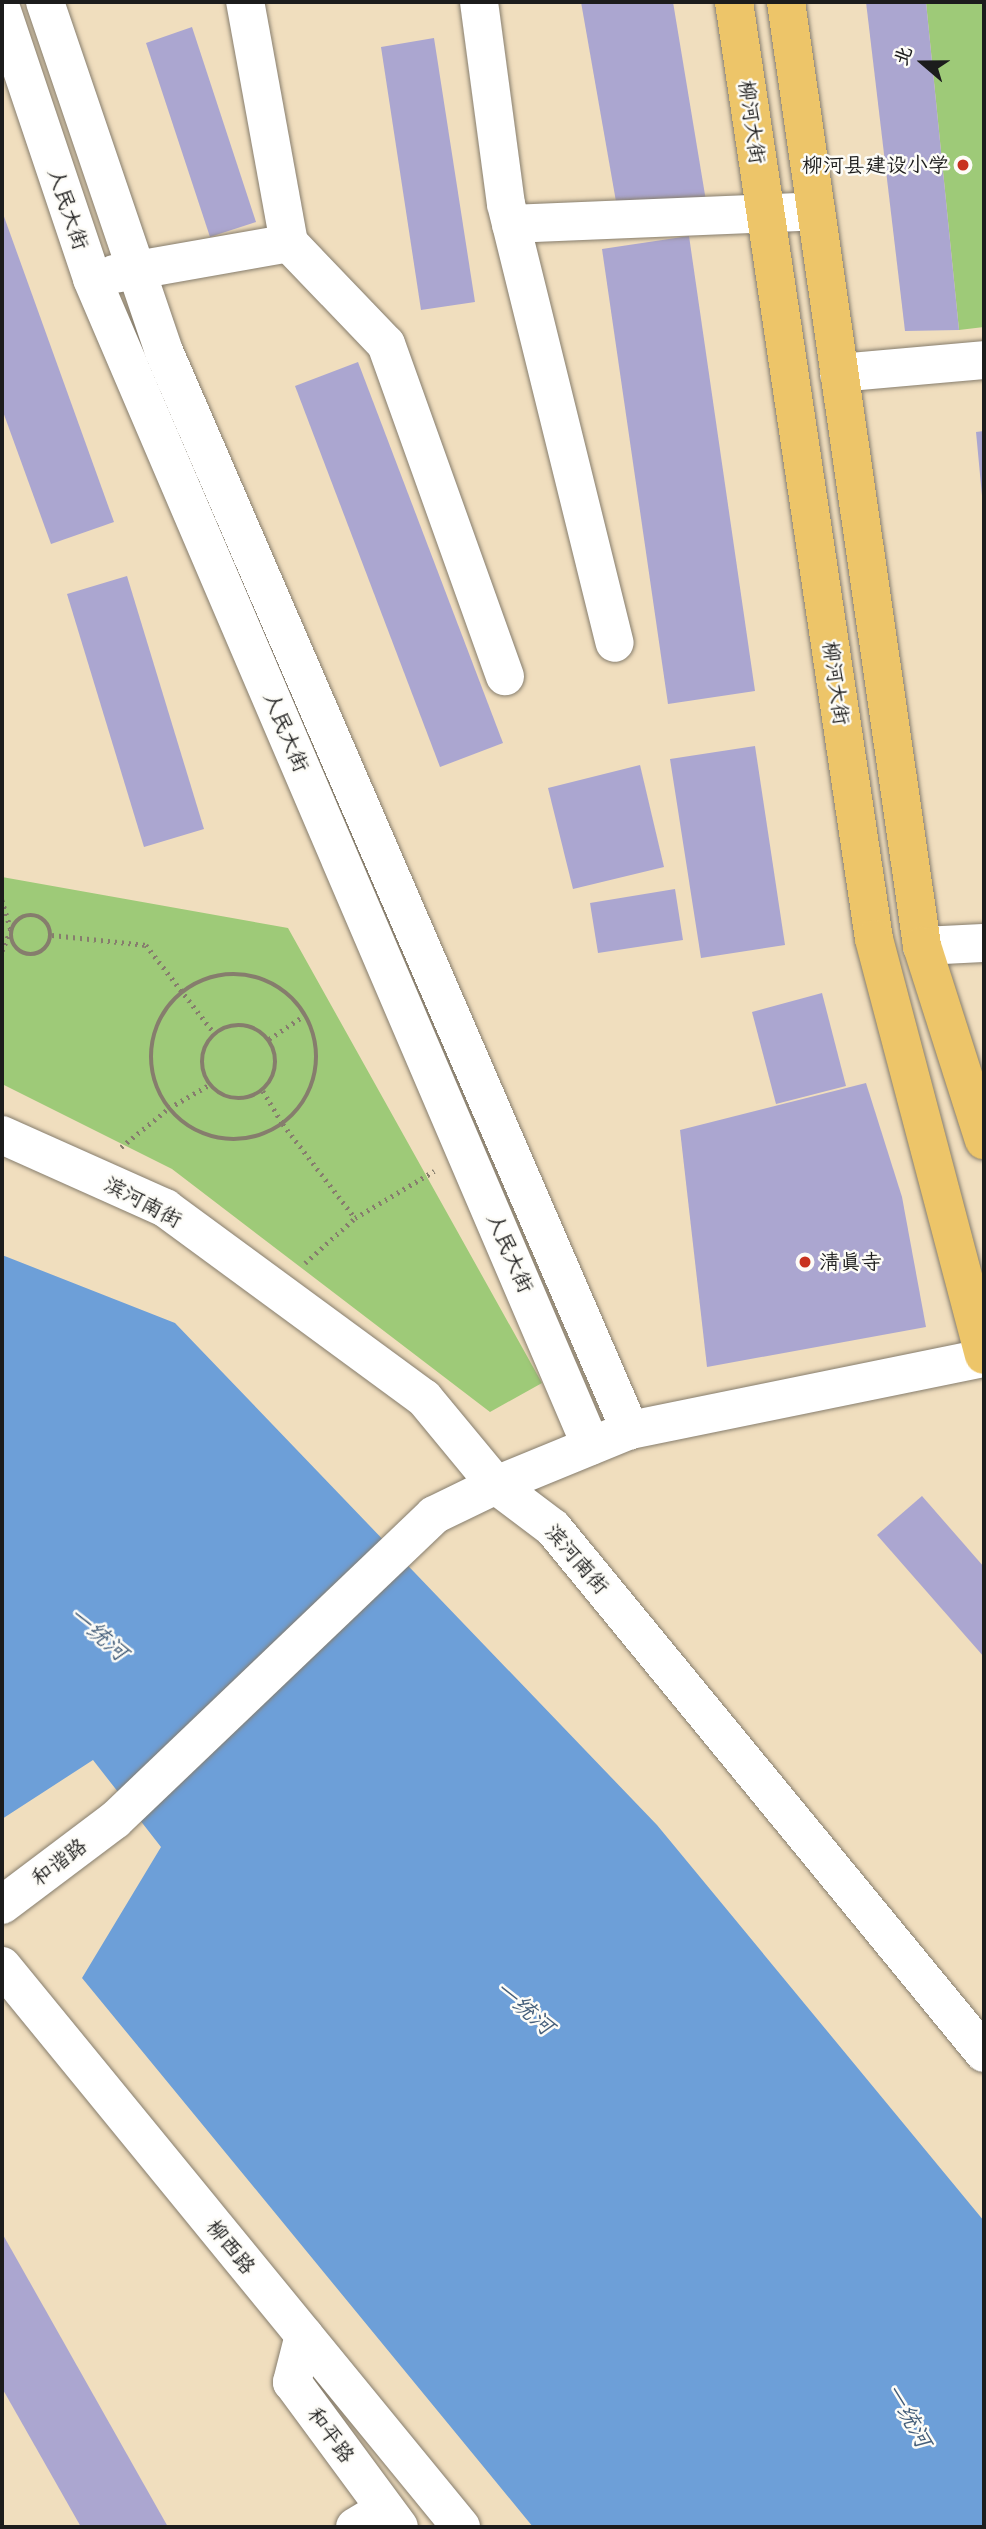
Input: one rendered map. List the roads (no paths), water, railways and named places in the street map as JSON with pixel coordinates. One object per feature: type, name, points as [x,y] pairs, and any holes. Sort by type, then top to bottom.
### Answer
[{"type":"main road","name":"柳河大街","points":[[734,2],[874,940],[984,1356]]},
{"type":"main road","points":[[786,2],[922,946],[984,1140]]},
{"type":"street","name":"人民大街","points":[[45,2],[163,349],[630,1430]]},
{"type":"street","points":[[246,2],[289,243],[386,345],[505,676]]},
{"type":"street","points":[[479,2],[511,224],[615,643]]},
{"type":"street","name":"人民大街","points":[[2,11],[92,279],[592,1446]]},
{"type":"street","points":[[511,224],[816,211]]},
{"type":"street","points":[[92,279],[289,243]]},
{"type":"street","points":[[839,373],[984,360]]},
{"type":"street","points":[[922,946],[984,943]]},
{"type":"street","name":"滨河南街","points":[[2,1135],[165,1208],[424,1398],[496,1485],[553,1528],[984,2053]]},
{"type":"street","name":"和谐路","points":[[2,1905],[116,1820],[434,1515],[496,1485],[630,1430],[984,1356]]},
{"type":"street","name":"柳西路","points":[[2,1966],[461,2527]]},
{"type":"street","name":"和平路","points":[[303,2335],[292,2382],[380,2521]]},
{"type":"water","name":"一统河","points":[[2,1255],[175,1323],[657,1825],[984,2221],[984,2527],[533,2527],[82,1978],[161,1847],[93,1760],[2,1819]]},
{"type":"place","name":"柳河县建设小学","points":[[963,165]]},
{"type":"place","name":"清真寺","points":[[805,1262]]}]
